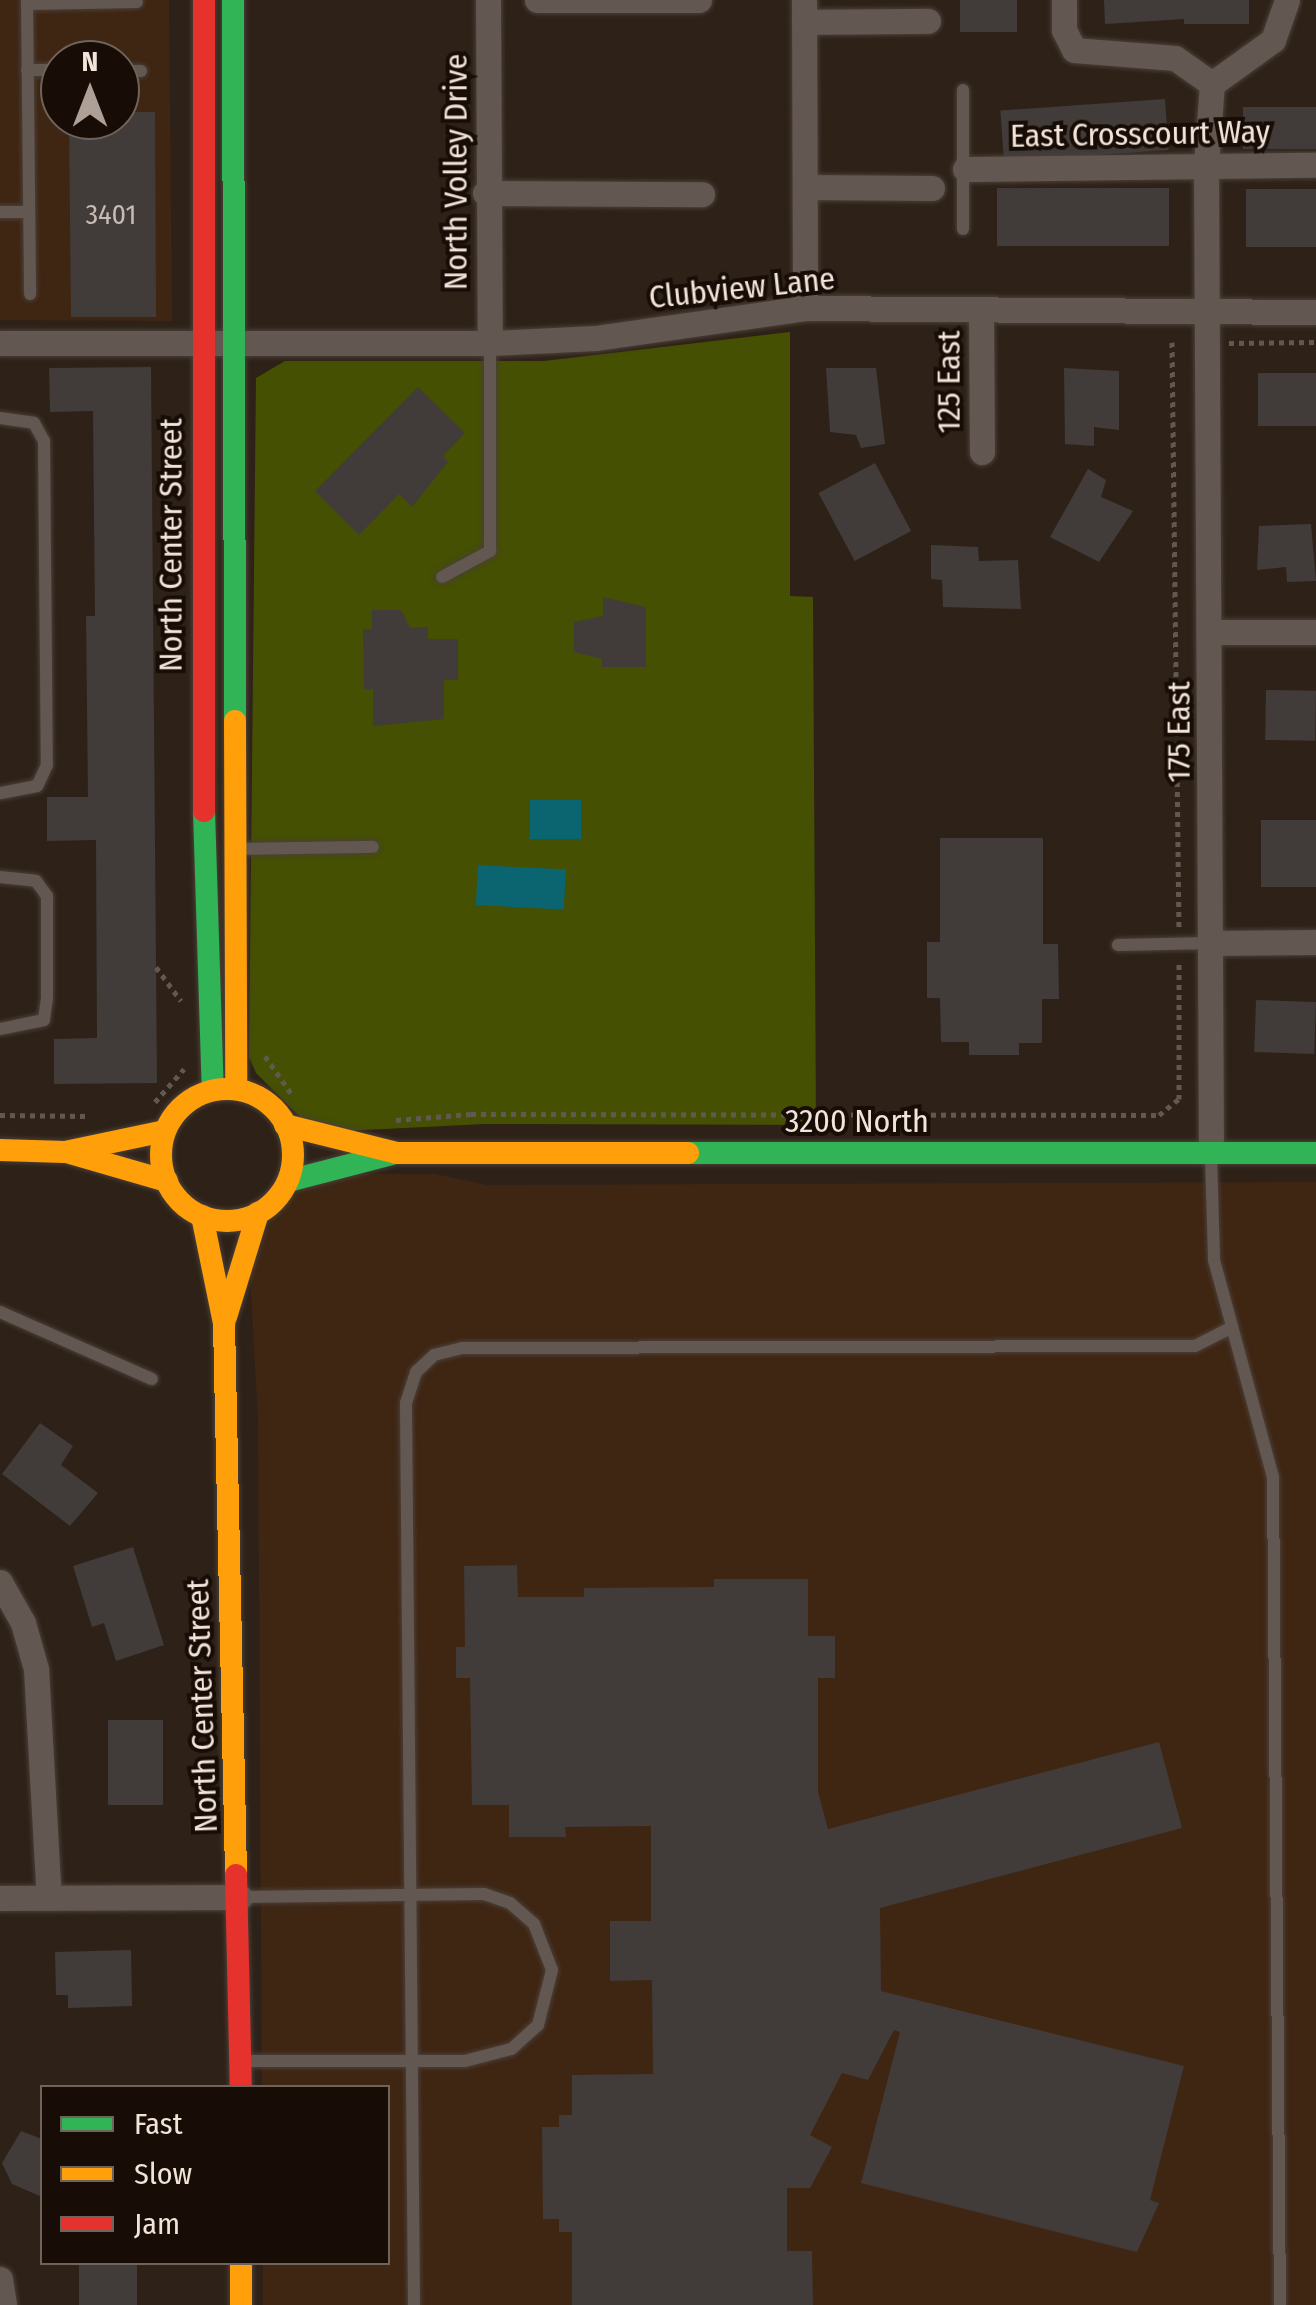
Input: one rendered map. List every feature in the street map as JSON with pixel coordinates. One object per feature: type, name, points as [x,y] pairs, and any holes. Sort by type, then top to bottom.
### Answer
[{"type":"street","name":"North Center Street","points":[[204,0],[203,787],[225,1089]]},
{"type":"street","name":"North Center Street","points":[[225,1089],[236,849],[233,0]]},
{"type":"street","name":"North Volley Drive","points":[[488,0],[485,194],[490,344]]},
{"type":"street","points":[[537,0],[699,0]]},
{"type":"street","points":[[1064,0],[1064,30],[1074,50],[1175,58],[1212,84],[1273,40],[1287,0]]},
{"type":"street","points":[[806,308],[804,11],[928,21]]},
{"type":"street","name":"175 East","points":[[1211,1153],[1212,632],[1206,165],[1212,84]]},
{"type":"street","name":"East Crosscourt Way","points":[[964,168],[1316,166]]},
{"type":"street","points":[[805,186],[932,188]]},
{"type":"street","points":[[485,194],[702,194]]},
{"type":"street","name":"Clubview Lane","points":[[0,343],[490,344],[595,338],[806,308],[1316,312]]},
{"type":"street","name":"125 East","points":[[981,312],[982,452]]},
{"type":"street","points":[[1212,632],[1316,632]]},
{"type":"street","points":[[1212,943],[1316,942]]},
{"type":"street","points":[[224,1323],[258,1214],[288,1181],[294,1153],[276,1110],[225,1089],[192,1098],[165,1131],[159,1159],[167,1181],[182,1204],[202,1216],[228,1222],[258,1214]]},
{"type":"street","points":[[285,1126],[398,1153]]},
{"type":"street","points":[[0,1150],[64,1152],[165,1131]]},
{"type":"street","points":[[64,1152],[167,1181]]},
{"type":"street","points":[[288,1181],[398,1153]]},
{"type":"street","name":"3200 North","points":[[398,1153],[1316,1153]]},
{"type":"street","points":[[202,1216],[224,1323]]},
{"type":"street","name":"North Center Street","points":[[224,1323],[240,1897],[241,2085]]},
{"type":"street","points":[[0,1582],[23,1624],[36,1669],[49,1898]]},
{"type":"street","points":[[0,1898],[240,1897]]},
{"type":"street","points":[[241,2265],[241,2305]]},
{"type":"street","points":[[0,2279],[4,2305]]},
{"type":"lane","points":[[30,294],[27,2],[137,2]]},
{"type":"lane","points":[[28,70],[40,70]]},
{"type":"lane","points":[[963,90],[963,229]]},
{"type":"lane","points":[[0,212],[29,212]]},
{"type":"lane","points":[[442,576],[490,551],[490,344]]},
{"type":"lane","points":[[0,418],[34,423],[44,441],[47,765],[37,786],[0,793]]},
{"type":"lane","points":[[236,849],[373,847]]},
{"type":"lane","points":[[0,877],[36,881],[47,896],[48,998],[44,1020],[0,1029]]},
{"type":"lane","points":[[1118,945],[1212,943]]},
{"type":"lane","points":[[1211,1153],[1214,1260],[1230,1328],[1265,1428],[1274,1477],[1280,2305]]},
{"type":"lane","points":[[0,1312],[152,1379]]},
{"type":"lane","points":[[414,2305],[406,1404],[416,1372],[434,1355],[481,1348],[1195,1346],[1230,1328]]},
{"type":"lane","points":[[240,1897],[484,1894],[510,1902],[534,1924],[552,1970],[538,2025],[511,2049],[465,2061],[241,2061]]},
{"type":"path","points":[[386,1120],[470,1114],[1159,1115],[1179,1098],[1172,342]]},
{"type":"path","points":[[1240,343],[1316,342]]},
{"type":"path","points":[[156,967],[186,1013]]},
{"type":"path","points":[[263,1048],[282,1084],[306,1108]]},
{"type":"path","points":[[150,1107],[186,1067],[188,1055]]},
{"type":"path","points":[[0,1115],[91,1116]]},
{"type":"shaded area","points":[[0,0],[169,0],[172,321],[0,320]]},
{"type":"shaded area","points":[[356,1174],[435,1174],[487,1185],[1316,1182],[1316,2305],[263,2305],[263,2265],[390,2265],[390,2085],[262,2085],[258,1419],[250,1273],[273,1216],[301,1188]]},
{"type":"green space","points":[[790,332],[790,596],[813,597],[816,1125],[484,1124],[344,1131],[302,1119],[256,1073],[249,1057],[256,378],[285,361],[544,361]]},
{"type":"water","points":[[530,800],[581,800],[581,839],[530,839]]},
{"type":"water","points":[[478,865],[566,870],[564,910],[476,905]]},
{"type":"building","points":[[960,0],[1017,0],[1017,32],[960,32]]},
{"type":"building","points":[[1104,0],[1249,0],[1249,24],[1184,24],[1184,19],[1105,24]]},
{"type":"building","points":[[1165,99],[1169,150],[1004,161],[1000,111]]},
{"type":"building","points":[[1243,107],[1316,107],[1316,149],[1243,149]]},
{"type":"building","points":[[140,112],[155,112],[156,317],[71,317],[69,140],[140,140]]},
{"type":"building","points":[[997,188],[1169,188],[1169,246],[997,246]]},
{"type":"building","points":[[1246,189],[1316,189],[1316,247],[1246,247]]},
{"type":"building","points":[[151,367],[157,1083],[54,1084],[54,1039],[97,1038],[96,840],[47,841],[47,797],[88,797],[86,616],[95,616],[93,411],[50,412],[49,368]]},
{"type":"building","points":[[826,368],[876,368],[885,444],[861,448],[856,435],[830,432]]},
{"type":"building","points":[[1064,368],[1119,371],[1119,430],[1094,427],[1094,446],[1065,444]]},
{"type":"building","points":[[1258,373],[1316,373],[1316,426],[1258,426]]},
{"type":"building","points":[[418,387],[465,433],[443,456],[448,462],[412,507],[399,494],[359,535],[315,491]]},
{"type":"building","points":[[875,463],[911,531],[855,561],[818,493]]},
{"type":"building","points":[[1088,469],[1106,480],[1101,497],[1133,511],[1099,562],[1050,537]]},
{"type":"building","points":[[1311,524],[1316,581],[1287,582],[1286,567],[1257,570],[1259,526]]},
{"type":"building","points":[[931,545],[978,547],[979,561],[1018,560],[1021,609],[943,607],[942,580],[931,579]]},
{"type":"building","points":[[603,597],[646,607],[646,667],[602,667],[602,659],[574,652],[574,622],[603,616]]},
{"type":"building","points":[[372,610],[401,610],[410,628],[428,627],[428,639],[458,639],[458,680],[444,680],[444,719],[373,726],[373,689],[364,689],[363,629],[372,629]]},
{"type":"building","points":[[1266,690],[1316,691],[1315,741],[1265,740]]},
{"type":"building","points":[[1261,820],[1316,820],[1316,887],[1261,887]]},
{"type":"building","points":[[940,838],[1043,838],[1043,944],[1058,944],[1059,999],[1042,999],[1042,1043],[1019,1043],[1019,1055],[969,1055],[969,1042],[941,1042],[940,998],[927,998],[927,942],[940,942]]},
{"type":"building","points":[[1256,1000],[1316,1002],[1314,1054],[1254,1052]]},
{"type":"building","points":[[40,1423],[73,1446],[61,1465],[98,1493],[70,1526],[2,1474]]},
{"type":"building","points":[[133,1547],[164,1645],[116,1661],[104,1623],[92,1627],[73,1566]]},
{"type":"building","points":[[517,1565],[518,1597],[584,1597],[584,1588],[714,1587],[714,1579],[808,1579],[808,1636],[835,1636],[835,1678],[818,1678],[818,1792],[828,1829],[1159,1742],[1182,1828],[880,1908],[881,1991],[1184,2066],[1150,2200],[1159,2203],[1137,2252],[861,2183],[900,2032],[894,2030],[868,2080],[842,2073],[810,2135],[832,2147],[810,2188],[787,2188],[787,2251],[812,2251],[813,2305],[572,2305],[572,2232],[559,2232],[559,2219],[543,2219],[542,2127],[559,2127],[559,2115],[572,2115],[572,2075],[653,2074],[652,1980],[610,1981],[610,1921],[651,1921],[651,1826],[565,1827],[566,1837],[509,1837],[509,1805],[472,1805],[470,1678],[456,1678],[456,1647],[465,1647],[464,1566]]},
{"type":"building","points":[[108,1720],[163,1720],[163,1805],[108,1805]]},
{"type":"building","points":[[131,1950],[132,2006],[68,2008],[68,1995],[56,1995],[55,1952]]},
{"type":"building","points":[[21,2131],[40,2138],[40,2196],[12,2184],[2,2163]]},
{"type":"building","points":[[79,2265],[137,2265],[137,2305],[79,2305]]},
{"type":"traffic: fast","points":[[233,0],[235,721]]},
{"type":"traffic: fast","points":[[204,811],[213,1090]]},
{"type":"traffic: fast","points":[[688,1153],[1316,1153]]},
{"type":"traffic: fast","points":[[288,1181],[392,1154]]},
{"type":"traffic: slow","points":[[235,721],[236,1089]]},
{"type":"traffic: slow","points":[[227,1089],[252,1094],[274,1108],[288,1130],[293,1155],[288,1180],[274,1202],[252,1216],[227,1221],[202,1216],[180,1202],[166,1180],[161,1155],[166,1130],[180,1108],[202,1094],[227,1089]]},
{"type":"traffic: slow","points":[[285,1125],[397,1153],[688,1153]]},
{"type":"traffic: slow","points":[[0,1150],[65,1152],[165,1131]]},
{"type":"traffic: slow","points":[[70,1153],[167,1181]]},
{"type":"traffic: slow","points":[[226,1317],[258,1213]]},
{"type":"traffic: slow","points":[[202,1216],[224,1323],[236,1875]]},
{"type":"traffic: slow","points":[[241,2265],[241,2305]]},
{"type":"traffic: jam","points":[[204,0],[204,811]]},
{"type":"traffic: jam","points":[[236,1875],[241,2085]]}]
